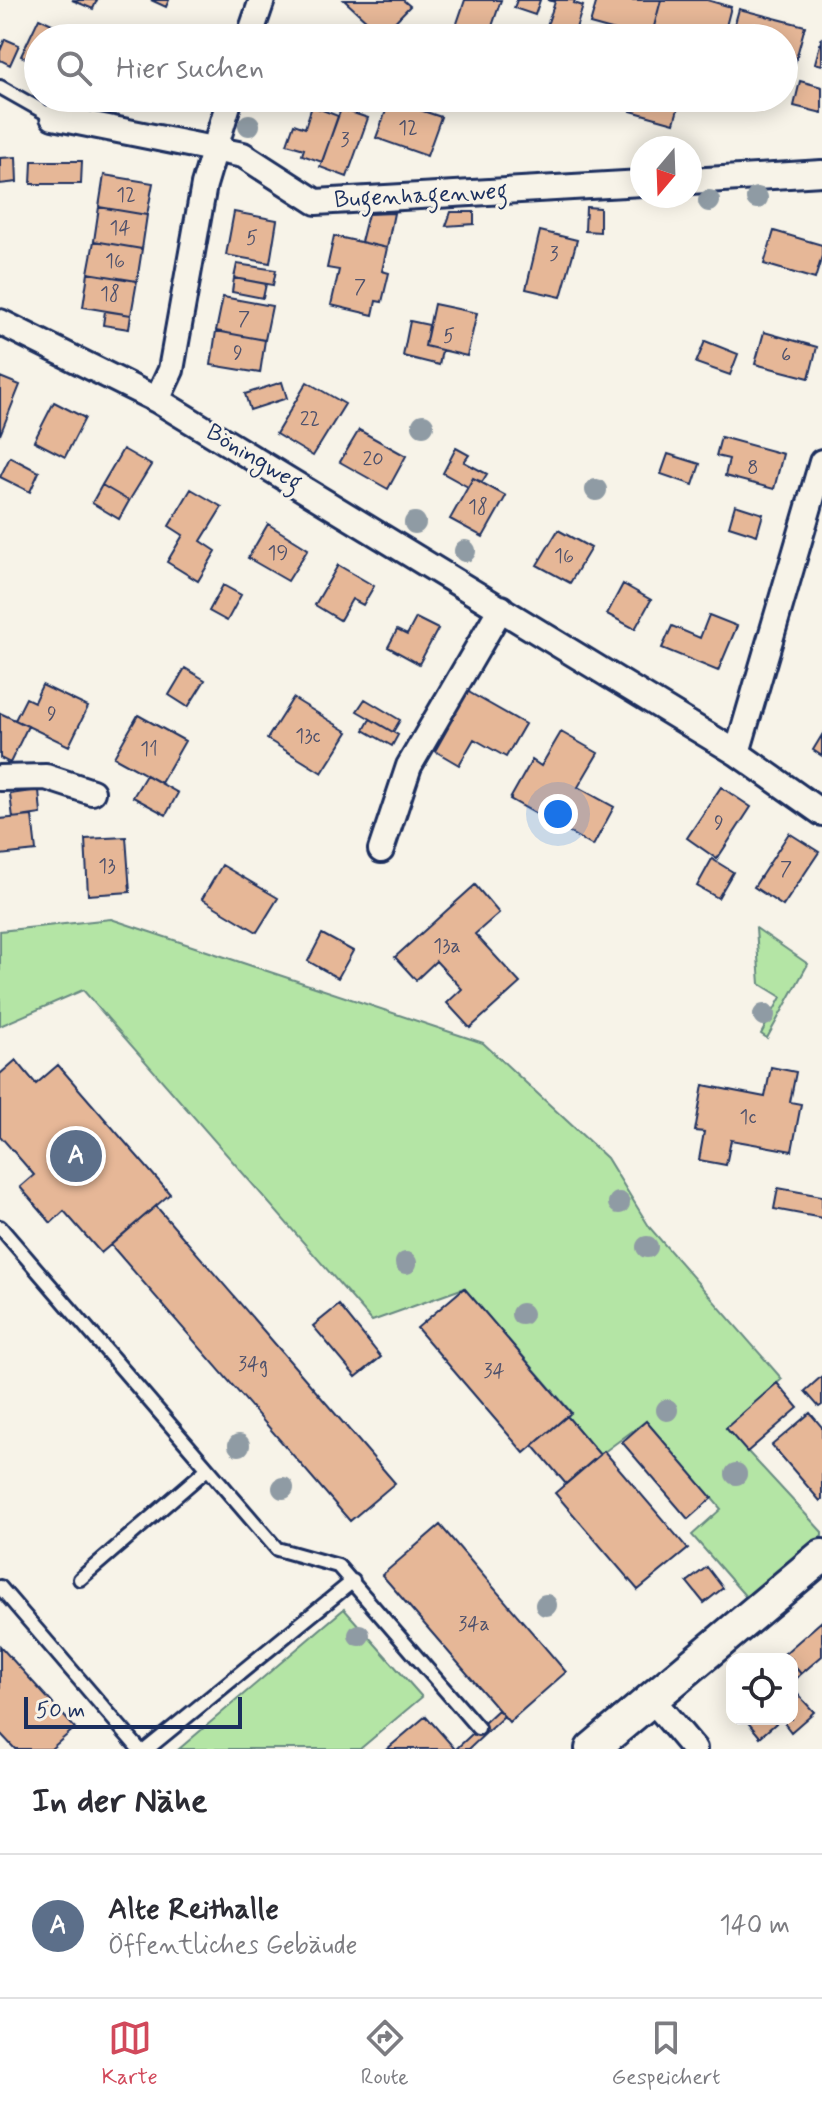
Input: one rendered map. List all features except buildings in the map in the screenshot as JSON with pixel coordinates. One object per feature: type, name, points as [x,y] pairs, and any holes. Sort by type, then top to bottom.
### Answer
[{"type":"main road","points":[[592,1749],[822,1556]]},
{"type":"street","points":[[254,24],[262,0]]},
{"type":"street","points":[[157,400],[171,370],[204,185],[225,112]]},
{"type":"street","name":"Bugenhagenweg","points":[[53,117],[243,155],[316,202],[630,184]]},
{"type":"street","points":[[702,180],[822,173]]},
{"type":"street","name":"Böningweg","points":[[0,322],[157,400],[737,753],[822,813]]},
{"type":"street","points":[[737,753],[822,462]]},
{"type":"street","points":[[381,850],[409,766],[501,608]]},
{"type":"street","points":[[0,778],[46,777],[92,792]]},
{"type":"street","points":[[651,1698],[694,1749]]},
{"type":"lane","points":[[0,87],[24,101]]},
{"type":"lane","points":[[44,112],[53,117]]},
{"type":"lane","points":[[0,1227],[277,1549],[338,1566],[478,1728]]},
{"type":"lane","points":[[80,1579],[207,1469]]},
{"type":"lane","points":[[147,1749],[353,1581]]},
{"type":"lane","points":[[0,1587],[139,1749]]},
{"type":"green space","points":[[111,919],[483,1043],[607,1158],[650,1228],[782,1379],[726,1428],[822,1532],[822,1536],[747,1598],[692,1535],[721,1509],[646,1421],[600,1455],[567,1416],[571,1412],[464,1288],[372,1321],[83,990],[0,1026],[0,931]]},
{"type":"green space","points":[[756,928],[808,964],[767,1038],[761,1034],[781,997],[760,984]]},
{"type":"green space","points":[[344,1609],[422,1697],[360,1749],[179,1749]]},
{"type":"place","name":"Alte Reithalle","points":[[76,1156]]}]
